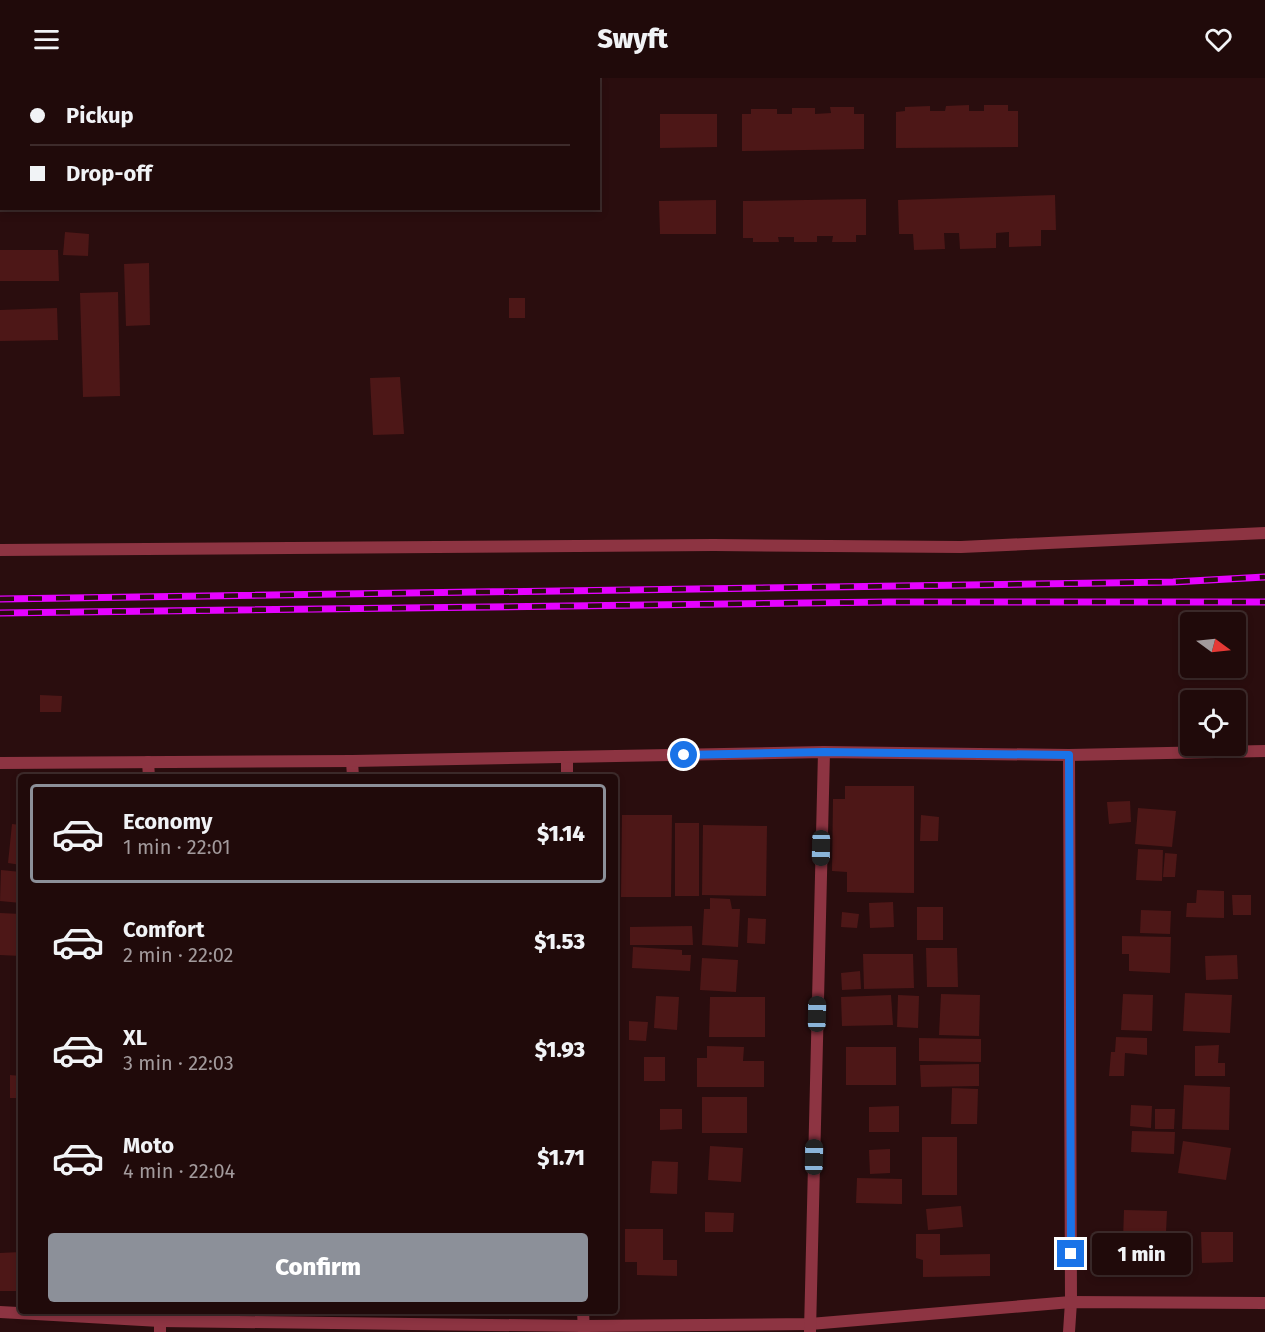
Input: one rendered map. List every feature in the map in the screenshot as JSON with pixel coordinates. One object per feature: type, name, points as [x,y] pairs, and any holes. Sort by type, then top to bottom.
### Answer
[{"type":"street","points":[[0,550],[714,545],[961,547],[1265,533]]},
{"type":"street","points":[[0,763],[352,761],[824,752],[1069,755],[1265,751]]},
{"type":"street","points":[[810,1328],[824,752]]},
{"type":"street","points":[[1069,755],[1071,1302],[1069,1332]]},
{"type":"street","points":[[567,757],[567,774]]},
{"type":"street","points":[[352,761],[353,774]]},
{"type":"street","points":[[148,762],[149,774]]},
{"type":"street","points":[[32,1314],[160,1322],[369,1322],[584,1329],[810,1328],[1071,1302],[1265,1303]]},
{"type":"street","points":[[0,1312],[18,1313]]},
{"type":"street","points":[[583,1314],[584,1329]]},
{"type":"building","points":[[969,105],[969,111],[984,111],[984,105],[1008,105],[1008,111],[1018,111],[1018,147],[896,148],[896,112],[905,111],[905,107],[930,106],[930,111],[945,111],[946,106]]},
{"type":"building","points":[[830,107],[854,107],[854,114],[864,114],[864,149],[742,151],[742,114],[751,114],[751,109],[777,109],[777,114],[792,114],[792,108],[815,108],[815,114],[831,113]]},
{"type":"building","points":[[660,114],[717,114],[717,147],[660,148]]},
{"type":"building","points":[[1055,195],[1056,230],[1041,230],[1041,246],[1009,247],[1009,232],[996,233],[996,248],[960,249],[959,233],[944,233],[945,249],[914,250],[913,234],[899,234],[898,200]]},
{"type":"building","points":[[866,199],[866,235],[856,235],[856,242],[832,242],[833,236],[817,236],[817,242],[794,242],[794,237],[778,237],[779,242],[753,242],[753,238],[743,238],[743,201]]},
{"type":"building","points":[[716,200],[716,234],[660,234],[659,201]]},
{"type":"building","points":[[65,232],[89,234],[88,256],[63,255]]},
{"type":"building","points":[[0,250],[58,250],[59,281],[0,281]]},
{"type":"building","points":[[149,263],[150,325],[126,326],[124,264]]},
{"type":"building","points":[[118,292],[120,396],[83,397],[80,293]]},
{"type":"building","points":[[509,298],[525,298],[525,318],[509,318]]},
{"type":"building","points":[[57,308],[58,340],[0,341],[0,310]]},
{"type":"building","points":[[400,377],[404,434],[373,435],[370,378]]},
{"type":"building","points":[[40,695],[62,696],[61,712],[40,712]]},
{"type":"building","points":[[845,786],[914,786],[914,893],[847,892],[847,872],[832,871],[833,799],[845,799]]},
{"type":"building","points":[[1130,801],[1131,822],[1109,824],[1107,802]]},
{"type":"building","points":[[1138,808],[1176,811],[1172,847],[1135,844]]},
{"type":"building","points":[[622,815],[672,815],[671,897],[621,897]]},
{"type":"building","points":[[921,815],[939,817],[938,841],[920,841]]},
{"type":"building","points":[[675,823],[699,823],[699,896],[675,896]]},
{"type":"building","points":[[12,824],[18,825],[18,865],[8,863]]},
{"type":"building","points":[[703,825],[767,826],[766,896],[702,895]]},
{"type":"building","points":[[1138,849],[1163,850],[1162,881],[1136,880]]},
{"type":"building","points":[[1165,853],[1177,854],[1175,877],[1163,877]]},
{"type":"building","points":[[1,870],[18,872],[18,903],[0,901]]},
{"type":"building","points":[[1197,890],[1224,891],[1224,918],[1186,917],[1187,903],[1196,903]]},
{"type":"building","points":[[1232,895],[1251,895],[1251,915],[1233,915]]},
{"type":"building","points":[[710,898],[730,899],[732,909],[740,909],[738,947],[702,945],[704,909],[710,909]]},
{"type":"building","points":[[893,902],[894,927],[870,928],[869,903]]},
{"type":"building","points":[[917,907],[943,907],[943,940],[917,940]]},
{"type":"building","points":[[1141,910],[1171,911],[1170,934],[1140,933]]},
{"type":"building","points":[[842,912],[859,914],[857,928],[841,927]]},
{"type":"building","points":[[0,913],[18,914],[18,956],[0,955]]},
{"type":"building","points":[[748,918],[766,919],[765,944],[747,943]]},
{"type":"building","points":[[692,926],[693,945],[630,945],[630,927]]},
{"type":"building","points":[[1122,936],[1171,937],[1170,973],[1129,971],[1129,954],[1122,954]]},
{"type":"building","points":[[633,947],[682,950],[682,955],[691,955],[690,971],[632,968]]},
{"type":"building","points":[[926,948],[957,948],[958,987],[927,987]]},
{"type":"building","points":[[863,954],[913,954],[914,988],[864,989]]},
{"type":"building","points":[[1237,955],[1238,979],[1206,980],[1205,956]]},
{"type":"building","points":[[702,958],[738,960],[736,992],[700,990]]},
{"type":"building","points":[[860,971],[861,989],[842,990],[841,973]]},
{"type":"building","points":[[1185,993],[1232,995],[1230,1033],[1183,1031]]},
{"type":"building","points":[[941,994],[980,995],[979,1036],[939,1035]]},
{"type":"building","points":[[1123,994],[1153,995],[1152,1031],[1121,1030]]},
{"type":"building","points":[[891,995],[893,1025],[842,1026],[841,997]]},
{"type":"building","points":[[898,995],[919,996],[918,1028],[897,1027]]},
{"type":"building","points":[[656,996],[679,997],[677,1030],[654,1028]]},
{"type":"building","points":[[710,997],[765,997],[765,1037],[709,1037]]},
{"type":"building","points":[[629,1021],[648,1022],[646,1041],[629,1040]]},
{"type":"building","points":[[1116,1037],[1147,1038],[1147,1055],[1125,1053],[1124,1076],[1109,1076],[1111,1052],[1115,1052]]},
{"type":"building","points":[[919,1038],[981,1039],[981,1062],[919,1061]]},
{"type":"building","points":[[1219,1045],[1218,1063],[1225,1063],[1225,1076],[1195,1076],[1195,1046]]},
{"type":"building","points":[[707,1046],[744,1047],[743,1061],[764,1061],[764,1087],[697,1087],[697,1058],[707,1058]]},
{"type":"building","points":[[846,1047],[896,1047],[896,1085],[846,1085]]},
{"type":"building","points":[[644,1057],[665,1057],[665,1081],[644,1081]]},
{"type":"building","points":[[979,1064],[979,1086],[921,1087],[920,1065]]},
{"type":"building","points":[[10,1075],[18,1076],[18,1098],[10,1098]]},
{"type":"building","points":[[1184,1085],[1230,1087],[1229,1130],[1182,1129]]},
{"type":"building","points":[[952,1088],[978,1089],[977,1124],[951,1124]]},
{"type":"building","points":[[702,1097],[747,1097],[747,1133],[702,1133]]},
{"type":"building","points":[[1131,1105],[1152,1106],[1151,1128],[1130,1126]]},
{"type":"building","points":[[899,1106],[899,1132],[869,1132],[869,1107]]},
{"type":"building","points":[[660,1109],[682,1109],[682,1129],[660,1130]]},
{"type":"building","points":[[1155,1109],[1175,1109],[1174,1129],[1155,1129]]},
{"type":"building","points":[[1132,1131],[1175,1132],[1174,1154],[1131,1152]]},
{"type":"building","points":[[922,1137],[957,1137],[957,1195],[922,1195]]},
{"type":"building","points":[[1183,1141],[1231,1148],[1226,1180],[1178,1173]]},
{"type":"building","points":[[710,1146],[743,1148],[741,1182],[708,1180]]},
{"type":"building","points":[[890,1149],[890,1173],[870,1174],[869,1150]]},
{"type":"building","points":[[652,1161],[678,1162],[677,1194],[650,1193]]},
{"type":"building","points":[[857,1178],[902,1179],[902,1204],[856,1203]]},
{"type":"building","points":[[961,1206],[963,1227],[928,1230],[926,1209]]},
{"type":"building","points":[[1124,1210],[1167,1211],[1166,1232],[1173,1232],[1172,1271],[1122,1270]]},
{"type":"building","points":[[705,1212],[734,1213],[733,1232],[705,1232]]},
{"type":"building","points":[[625,1229],[663,1229],[663,1260],[677,1260],[677,1276],[637,1275],[637,1262],[625,1262]]},
{"type":"building","points":[[1201,1232],[1233,1232],[1233,1262],[1202,1263]]},
{"type":"building","points":[[916,1234],[940,1234],[940,1255],[990,1254],[990,1276],[923,1277],[923,1260],[916,1258]]},
{"type":"building","points":[[18,1252],[18,1291],[0,1291],[0,1253]]},
{"type":"railway","points":[[0,599],[1173,582],[1265,577]]},
{"type":"railway","points":[[0,613],[888,602],[1265,602]]},
{"type":"route","points":[[684,755],[824,752],[1069,755],[1071,1254]]}]
